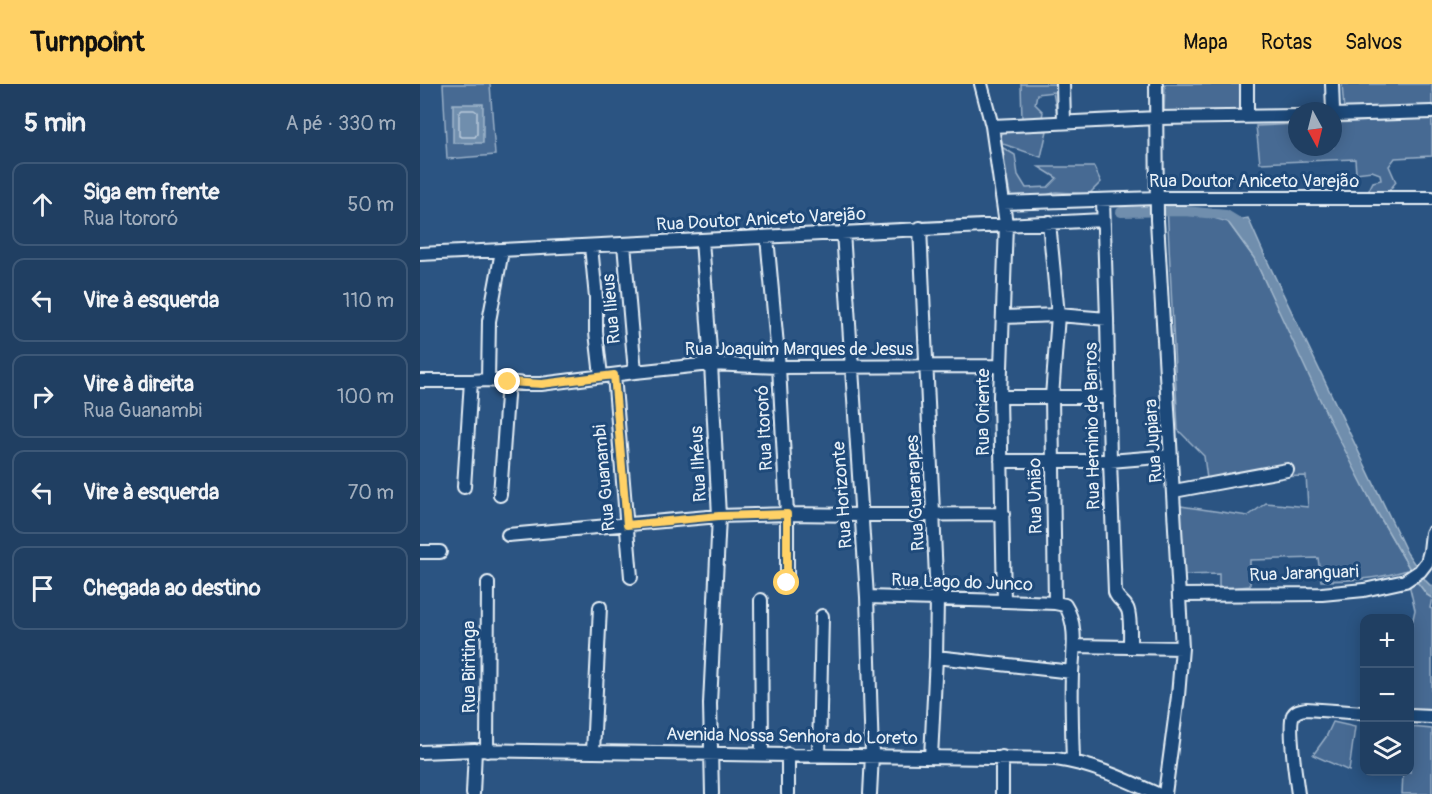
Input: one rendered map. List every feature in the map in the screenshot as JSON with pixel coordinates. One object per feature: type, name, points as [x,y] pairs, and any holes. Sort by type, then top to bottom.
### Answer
[{"type":"street","name":"Rua Oriente","points":[[981,84],[992,126],[1005,214],[1000,366],[1004,601]]},
{"type":"street","points":[[1063,84],[1064,122]]},
{"type":"street","name":"Rua Jupiara","points":[[1156,84],[1157,220],[1182,648],[1165,794]]},
{"type":"street","points":[[1247,84],[1247,117]]},
{"type":"street","points":[[1332,84],[1333,102]]},
{"type":"street","points":[[1342,113],[1432,112]]},
{"type":"street","points":[[992,126],[1157,118],[1288,116]]},
{"type":"street","name":"Rua Doutor Aniceto Varejão","points":[[1005,214],[1049,222],[1103,210],[1157,202],[1432,198]]},
{"type":"street","name":"Rua Doutor Aniceto Varejão","points":[[420,255],[920,228],[1005,214],[1103,210]]},
{"type":"street","name":"Rua Heminio de Barros","points":[[1103,210],[1115,592],[1128,611],[1130,647]]},
{"type":"street","name":"Rua União","points":[[1049,222],[1058,315],[1052,397],[1055,603]]},
{"type":"street","name":"Rua Guararapes","points":[[920,228],[937,599],[931,757]]},
{"type":"street","name":"Rua Horizonte","points":[[843,232],[867,597],[872,755],[870,794]]},
{"type":"street","name":"Rua Itororó","points":[[767,237],[779,367],[787,514],[787,583]]},
{"type":"street","name":"Rua Ilhéus","points":[[702,240],[719,516],[710,704],[712,794]]},
{"type":"street","name":"Rua Ilieus","points":[[624,244],[635,372]]},
{"type":"street","points":[[591,246],[600,376]]},
{"type":"street","points":[[488,380],[489,321],[502,251]]},
{"type":"street","points":[[1003,317],[1058,315],[1107,319]]},
{"type":"street","name":"Rua Joaquim Marques de Jesus","points":[[420,381],[488,380],[542,384],[711,364],[779,367],[1000,366]]},
{"type":"street","name":"Rua Guanambi","points":[[614,375],[632,578]]},
{"type":"street","points":[[464,487],[471,381]]},
{"type":"street","points":[[500,495],[508,382]]},
{"type":"street","points":[[1000,397],[1109,397]]},
{"type":"street","points":[[1001,461],[1110,460],[1171,456]]},
{"type":"street","points":[[1174,491],[1287,470]]},
{"type":"street","points":[[508,535],[719,516],[1003,514]]},
{"type":"street","name":"Rua Jaranguari","points":[[1179,595],[1322,594],[1364,590],[1405,581],[1422,568],[1430,551],[1432,533]]},
{"type":"street","points":[[420,552],[440,552]]},
{"type":"street","name":"Rua Biritinga","points":[[473,794],[481,751],[488,583]]},
{"type":"street","name":"Rua Lago do Junco","points":[[867,597],[1055,603]]},
{"type":"street","points":[[761,600],[762,753]]},
{"type":"street","points":[[1055,603],[1065,606],[1069,611],[1075,646],[1072,672],[1073,761]]},
{"type":"street","points":[[593,752],[600,607]]},
{"type":"street","points":[[819,755],[822,616]]},
{"type":"street","points":[[1075,646],[1182,648]]},
{"type":"street","points":[[936,657],[1072,672]]},
{"type":"street","points":[[1298,794],[1293,715],[1297,711],[1306,709],[1360,712]]},
{"type":"street","points":[[1414,716],[1432,717]]},
{"type":"street","name":"Avenida Nossa Senhora do Loreto","points":[[420,752],[762,753],[1056,759],[1073,761],[1100,769],[1157,794]]},
{"type":"street","points":[[788,754],[788,794]]},
{"type":"street","points":[[1002,758],[1002,794]]},
{"type":"shaded area","points":[[443,84],[490,84],[495,155],[447,159]]},
{"type":"shaded area","points":[[1021,84],[1062,84],[1062,115],[1057,114],[1053,92],[1037,94],[1035,104],[1043,112],[1042,118],[1022,119]]},
{"type":"shaded area","points":[[1165,84],[1243,84],[1243,113],[1164,113]]},
{"type":"shaded area","points":[[1342,84],[1432,84],[1432,109],[1344,111]]},
{"type":"shaded area","points":[[1432,118],[1432,156],[1395,158],[1389,166],[1396,182],[1388,192],[1368,192],[1373,182],[1381,180],[1380,174],[1372,171],[1356,173],[1355,159],[1260,163],[1256,126],[1288,124],[1288,156],[1342,156],[1342,123]]},
{"type":"shaded area","points":[[998,129],[1047,131],[1041,157],[1003,144]]},
{"type":"shaded area","points":[[1000,146],[1015,155],[1018,175],[1026,188],[1048,187],[1057,178],[1039,167],[1094,167],[1101,182],[1089,194],[1056,192],[1044,196],[1011,199]]},
{"type":"shaded area","points":[[1167,205],[1228,222],[1254,258],[1374,507],[1410,569],[1366,579],[1321,581],[1318,558],[1250,560],[1250,586],[1219,589],[1219,574],[1184,575],[1180,506],[1248,516],[1266,503],[1308,507],[1306,476],[1207,479],[1204,456],[1178,430]]},
{"type":"shaded area","points":[[1418,583],[1432,598],[1430,608],[1432,609],[1432,712],[1414,711],[1415,610],[1409,584]]},
{"type":"shaded area","points":[[1333,722],[1355,727],[1349,771],[1313,755]]},
{"type":"shaded area","points":[[1414,727],[1432,729],[1432,794],[1402,794],[1403,776],[1414,776]]},
{"type":"water","points":[[453,104],[483,104],[483,143],[453,143]]},
{"type":"water","points":[[1248,218],[1407,553],[1432,587],[1432,598],[1418,583],[1374,507],[1330,421],[1254,258],[1228,222]]},
{"type":"waterway","points":[[1121,212],[1185,211],[1226,215],[1244,226],[1245,229]]},
{"type":"route","points":[[508,382],[542,384],[614,375],[627,525],[719,516],[787,514],[787,583]]}]
